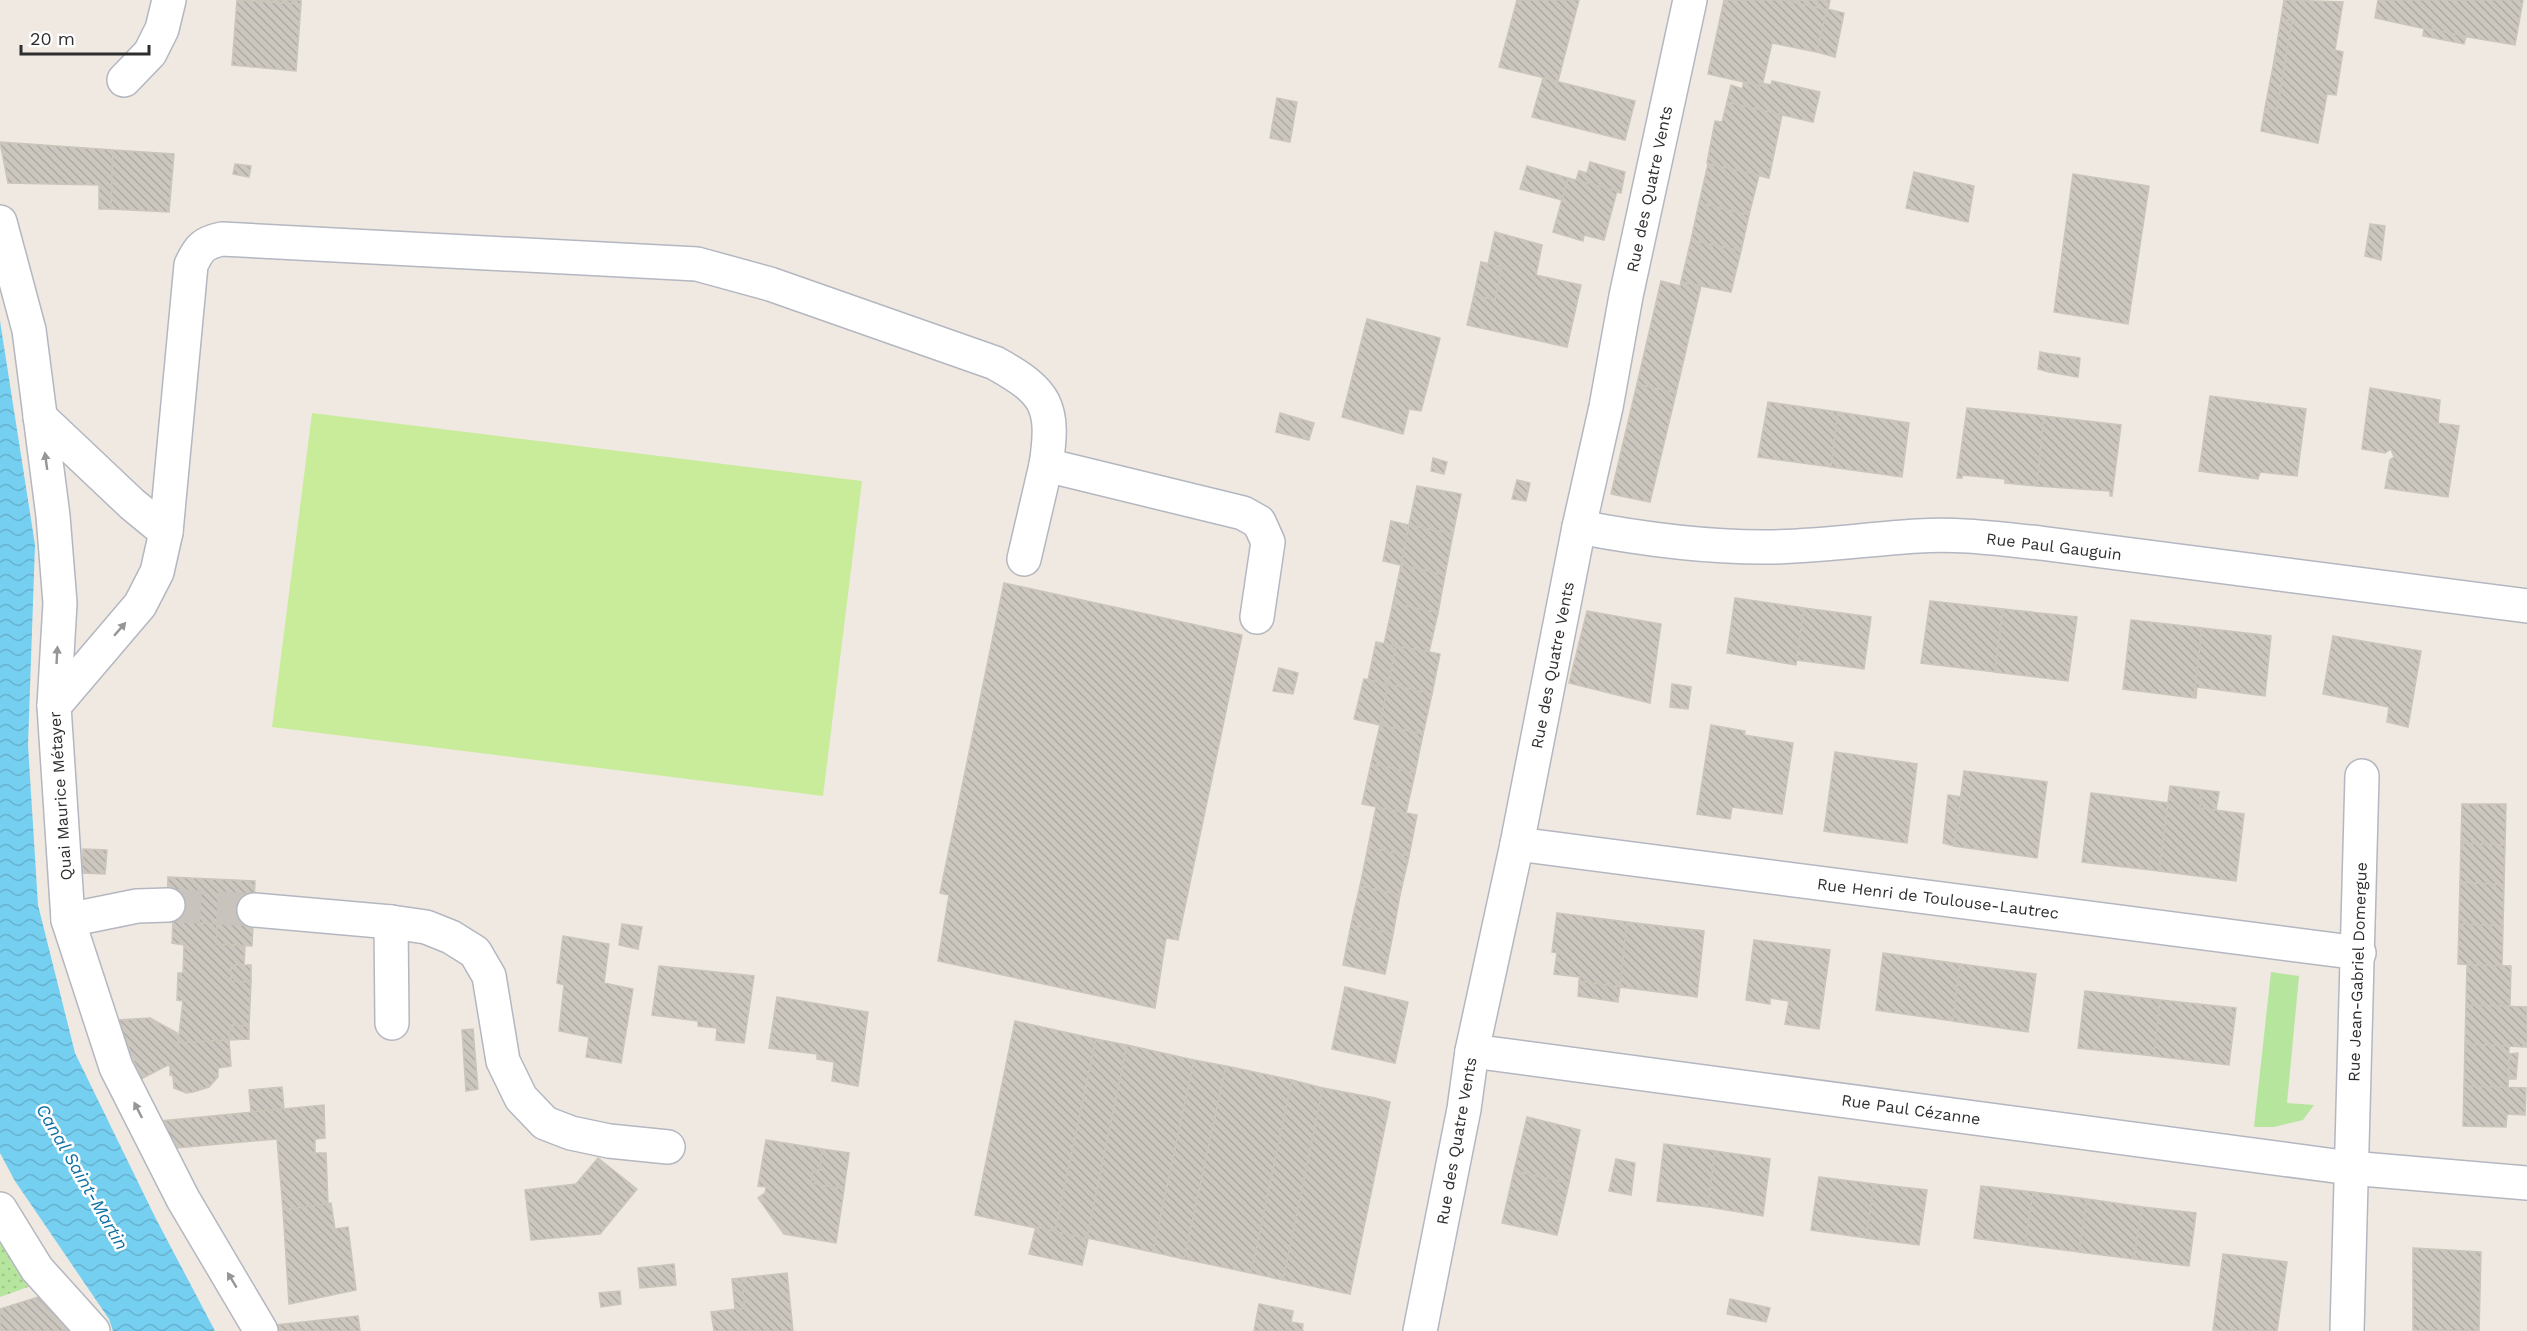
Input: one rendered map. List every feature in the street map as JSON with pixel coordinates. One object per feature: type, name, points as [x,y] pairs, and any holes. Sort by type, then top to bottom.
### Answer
[{"type":"street","points":[[124,80],[150,53],[162,29],[169,0]]},
{"type":"street","name":"Rue des Quatre Vents","points":[[1420,1331],[1464,1109],[1472,1051],[1517,844],[1579,527],[1606,407],[1626,296],[1690,0]]},
{"type":"street","name":"Quai Maurice Métayer","points":[[0,222],[29,330],[53,516],[60,603],[54,706],[68,920],[116,1067],[183,1199],[261,1331]]},
{"type":"street","points":[[54,706],[140,605],[157,572],[166,532],[191,265],[196,254],[207,242],[222,239],[696,264],[770,284],[995,363],[1025,380],[1045,402],[1051,426],[1046,465],[1024,559]]},
{"type":"street","points":[[40,417],[132,504],[166,532]]},
{"type":"street","points":[[1046,465],[1243,513],[1259,522],[1268,542],[1257,618]]},
{"type":"street","name":"Rue Paul Gauguin","points":[[1579,527],[1702,545],[1772,547],[1844,544],[1919,536],[1964,535],[2527,606]]},
{"type":"street","name":"Rue Jean-Gabriel Domergue","points":[[2347,1331],[2362,776]]},
{"type":"street","name":"Rue Henri de Toulouse-Lautrec","points":[[1517,844],[2359,953]]},
{"type":"street","points":[[68,920],[137,906],[168,905]]},
{"type":"street","points":[[254,910],[391,922],[426,927],[452,937],[476,952],[489,976],[503,1061],[521,1098],[545,1123],[571,1133],[609,1141],[668,1147]]},
{"type":"street","points":[[391,922],[392,1023]]},
{"type":"street","name":"Rue Paul Cézanne","points":[[1472,1051],[2350,1168]]},
{"type":"street","points":[[2350,1168],[2527,1183]]},
{"type":"street","points":[[0,1209],[37,1269],[93,1331]]},
{"type":"green space","points":[[312,413],[862,481],[823,796],[272,727]]},
{"type":"green space","points":[[2271,972],[2299,976],[2287,1103],[2314,1105],[2303,1120],[2274,1127],[2254,1127]]},
{"type":"green space","points":[[0,1235],[28,1287],[0,1297]]},
{"type":"water","name":"Canal Saint-Martin","points":[[0,321],[35,545],[28,745],[38,905],[75,1053],[155,1217],[215,1331],[113,1331],[109,1319],[15,1181],[0,1153]]},
{"type":"building","points":[[237,0],[301,4],[296,71],[232,65]]},
{"type":"building","points":[[241,0],[301,0],[301,4]]},
{"type":"building","points":[[1517,0],[1579,0],[1558,81],[1499,67]]},
{"type":"building","points":[[1724,0],[1783,0],[1827,9],[1817,52],[1772,43],[1762,86],[1708,74]]},
{"type":"building","points":[[1783,0],[1830,0],[1828,10]]},
{"type":"building","points":[[2284,0],[2343,2],[2335,50],[2343,52],[2336,95],[2327,94],[2318,143],[2261,131],[2265,108],[2277,109],[2292,21],[2281,19]]},
{"type":"building","points":[[2378,0],[2523,0],[2515,45],[2375,18]]},
{"type":"building","points":[[1827,9],[1844,13],[1835,57],[1817,52]]},
{"type":"building","points":[[2281,19],[2292,21],[2285,63],[2274,61]]},
{"type":"building","points":[[2424,28],[2466,36],[2464,44],[2423,36]]},
{"type":"building","points":[[2274,61],[2285,63],[2277,109],[2265,108]]},
{"type":"building","points":[[1543,78],[1635,101],[1625,140],[1532,117]]},
{"type":"building","points":[[1772,81],[1820,92],[1813,122],[1727,102],[1731,85],[1742,89],[1744,82],[1762,86],[1762,83],[1771,85]]},
{"type":"building","points":[[1277,98],[1297,102],[1290,142],[1270,138]]},
{"type":"building","points":[[1727,102],[1782,115],[1769,178],[1707,163],[1715,121],[1722,122]]},
{"type":"building","points":[[0,142],[113,150],[111,209],[99,209],[99,185],[8,183]]},
{"type":"building","points":[[113,150],[174,154],[169,212],[111,209]]},
{"type":"building","points":[[1590,162],[1625,172],[1621,193],[1576,180],[1579,171],[1587,173]]},
{"type":"building","points":[[235,164],[251,166],[249,177],[233,174]]},
{"type":"building","points":[[1708,164],[1759,175],[1749,215],[1699,203]]},
{"type":"building","points":[[1527,166],[1568,178],[1562,200],[1520,189]]},
{"type":"building","points":[[1914,172],[1974,186],[1968,222],[1906,208]]},
{"type":"building","points":[[2073,174],[2149,186],[2128,324],[2054,312]]},
{"type":"building","points":[[1568,178],[1617,191],[1604,240],[1584,235],[1583,241],[1553,232]]},
{"type":"building","points":[[1699,203],[1749,215],[1741,251],[1691,240]]},
{"type":"building","points":[[2370,224],[2385,226],[2381,260],[2365,256]]},
{"type":"building","points":[[1495,232],[1542,245],[1536,275],[1581,285],[1567,347],[1467,325],[1474,295],[1495,300],[1502,267],[1488,264]]},
{"type":"building","points":[[1691,240],[1741,251],[1731,292],[1681,282]]},
{"type":"building","points":[[1481,262],[1502,267],[1495,300],[1474,295]]},
{"type":"building","points":[[1661,281],[1680,286],[1681,282],[1701,286],[1676,393],[1637,384]]},
{"type":"building","points":[[1367,319],[1440,338],[1421,411],[1409,409],[1403,434],[1342,417]]},
{"type":"building","points":[[2040,352],[2051,354],[2049,372],[2038,369]]},
{"type":"building","points":[[2051,354],[2080,358],[2078,377],[2049,372]]},
{"type":"building","points":[[1637,384],[1676,393],[1650,502],[1611,494]]},
{"type":"building","points":[[2370,388],[2440,400],[2438,423],[2459,426],[2448,497],[2385,488],[2390,460],[2394,457],[2391,449],[2385,453],[2362,449]]},
{"type":"building","points":[[2210,396],[2306,409],[2297,476],[2260,472],[2258,479],[2199,471]]},
{"type":"building","points":[[1768,402],[1838,412],[1831,467],[1758,457]]},
{"type":"building","points":[[1967,408],[2044,416],[2037,486],[2005,483],[2005,479],[1962,475],[1962,478],[1957,478]]},
{"type":"building","points":[[1838,412],[1909,423],[1902,477],[1831,467]]},
{"type":"building","points":[[1280,413],[1314,423],[1309,440],[1276,432]]},
{"type":"building","points":[[2044,416],[2121,425],[2112,496],[2110,496],[2110,491],[2037,486]]},
{"type":"building","points":[[1433,458],[1447,462],[1444,474],[1431,471]]},
{"type":"building","points":[[1517,480],[1530,483],[1526,501],[1512,499]]},
{"type":"building","points":[[1417,486],[1461,494],[1453,534],[1409,525]]},
{"type":"building","points":[[1391,521],[1409,525],[1401,565],[1383,561]]},
{"type":"building","points":[[1409,525],[1453,534],[1445,575],[1401,565]]},
{"type":"building","points":[[1401,565],[1445,575],[1438,613],[1393,603]]},
{"type":"building","points":[[1004,583],[1242,635],[1178,940],[1166,938],[1155,1008],[938,961],[949,895],[940,893]]},
{"type":"building","points":[[1735,598],[1804,608],[1796,665],[1727,653]]},
{"type":"building","points":[[1930,601],[2003,609],[1995,672],[1921,663]]},
{"type":"building","points":[[1393,603],[1438,613],[1429,652],[1384,644]]},
{"type":"building","points":[[1804,608],[1871,617],[1864,669],[1797,660]]},
{"type":"building","points":[[2003,609],[2077,617],[2068,681],[1995,672]]},
{"type":"building","points":[[1587,611],[1661,624],[1650,703],[1569,683]]},
{"type":"building","points":[[2131,620],[2202,628],[2194,698],[2123,689]]},
{"type":"building","points":[[2202,628],[2271,636],[2265,696],[2197,687],[2196,698],[2194,698]]},
{"type":"building","points":[[2333,636],[2421,651],[2408,727],[2387,722],[2389,707],[2323,694]]},
{"type":"building","points":[[1376,642],[1396,646],[1388,684],[1368,680]]},
{"type":"building","points":[[1396,646],[1440,654],[1432,694],[1388,684]]},
{"type":"building","points":[[1279,668],[1298,673],[1293,694],[1273,691]]},
{"type":"building","points":[[1364,679],[1388,684],[1380,725],[1354,719]]},
{"type":"building","points":[[1388,684],[1432,694],[1423,734],[1380,725]]},
{"type":"building","points":[[1672,684],[1691,687],[1688,709],[1670,707]]},
{"type":"building","points":[[1380,725],[1423,734],[1415,773],[1371,764]]},
{"type":"building","points":[[1711,725],[1745,731],[1744,735],[1793,743],[1782,814],[1732,807],[1730,819],[1697,814]]},
{"type":"building","points":[[1835,752],[1917,764],[1907,843],[1824,831]]},
{"type":"building","points":[[1371,764],[1415,773],[1406,813],[1362,804]]},
{"type":"building","points":[[1964,771],[2047,782],[2037,858],[1954,846]]},
{"type":"building","points":[[2170,786],[2202,790],[2200,808],[2244,814],[2236,881],[2159,871]]},
{"type":"building","points":[[2202,790],[2219,792],[2216,810],[2200,808]]},
{"type":"building","points":[[2091,793],[2168,803],[2159,871],[2082,862]]},
{"type":"building","points":[[1948,795],[1961,797],[1954,846],[1943,843]]},
{"type":"building","points":[[2462,804],[2506,804],[2505,845],[2461,843]]},
{"type":"building","points":[[1376,807],[1417,815],[1409,856],[1368,847]]},
{"type":"building","points":[[2461,843],[2505,845],[2504,885],[2460,882]]},
{"type":"building","points":[[1368,847],[1409,856],[1400,895],[1360,886]]},
{"type":"building","points":[[83,849],[107,850],[105,874],[82,873]]},
{"type":"building","points":[[168,877],[255,881],[252,946],[216,944],[217,924],[167,921]]},
{"type":"building","points":[[2460,882],[2504,885],[2503,926],[2459,924]]},
{"type":"building","points":[[1360,886],[1400,895],[1393,934],[1351,925]]},
{"type":"building","points":[[1557,913],[1627,922],[1620,987],[1579,981],[1580,977],[1554,974],[1557,953],[1552,952]]},
{"type":"building","points":[[173,921],[217,924],[216,944],[245,946],[244,965],[231,965],[231,981],[251,982],[249,1026],[230,1025],[229,1040],[178,1043],[183,1001],[177,1000],[178,973],[183,973],[184,945],[172,943]]},
{"type":"building","points":[[1627,922],[1704,931],[1697,997],[1620,987]]},
{"type":"building","points":[[622,924],[642,927],[638,949],[619,945]]},
{"type":"building","points":[[2459,924],[2503,926],[2502,966],[2458,964]]},
{"type":"building","points":[[1351,925],[1393,934],[1385,974],[1343,965]]},
{"type":"building","points":[[563,936],[609,944],[604,983],[633,989],[621,1063],[586,1057],[589,1037],[559,1031],[564,985],[557,983]]},
{"type":"building","points":[[1754,940],[1830,950],[1819,1029],[1785,1024],[1789,1001],[1770,998],[1770,1004],[1746,1000]]},
{"type":"building","points":[[1883,953],[1960,964],[1953,1021],[1876,1010]]},
{"type":"building","points":[[1960,964],[2036,974],[2028,1032],[1953,1021]]},
{"type":"building","points":[[231,965],[251,965],[251,982],[231,981]]},
{"type":"building","points":[[2467,965],[2511,966],[2510,1006],[2466,1005]]},
{"type":"building","points":[[659,966],[754,976],[744,1043],[716,1040],[717,1028],[698,1026],[698,1021],[652,1015]]},
{"type":"building","points":[[1579,981],[1620,987],[1618,1002],[1578,996]]},
{"type":"building","points":[[1345,987],[1408,1002],[1395,1063],[1332,1049]]},
{"type":"building","points":[[2085,991],[2160,1000],[2154,1056],[2078,1048]]},
{"type":"building","points":[[777,997],[868,1012],[858,1086],[832,1081],[834,1062],[817,1059],[817,1054],[769,1048]]},
{"type":"building","points":[[2160,1000],[2236,1008],[2229,1065],[2154,1056]]},
{"type":"building","points":[[2466,1005],[2527,1007],[2527,1047],[2465,1044]]},
{"type":"building","points":[[150,1018],[177,1033],[178,1043],[229,1040],[231,1066],[218,1068],[218,1077],[209,1087],[193,1092],[186,1093],[174,1088],[173,1076],[170,1075],[168,1065],[141,1079],[118,1020]]},
{"type":"building","points":[[1015,1021],[1096,1039],[1055,1232],[975,1215]]},
{"type":"building","points":[[230,1025],[249,1026],[249,1039],[229,1040]]},
{"type":"building","points":[[473,1029],[478,1089],[466,1091],[462,1030]]},
{"type":"building","points":[[1096,1039],[1127,1045],[1087,1238],[1055,1232]]},
{"type":"building","points":[[2465,1044],[2509,1046],[2508,1088],[2464,1086]]},
{"type":"building","points":[[1127,1045],[1194,1060],[1153,1252],[1087,1238]]},
{"type":"building","points":[[2518,1053],[2516,1079],[2509,1079],[2509,1054]]},
{"type":"building","points":[[1194,1060],[1226,1066],[1184,1259],[1153,1252]]},
{"type":"building","points":[[1226,1066],[1292,1080],[1251,1273],[1184,1259]]},
{"type":"building","points":[[1292,1080],[1323,1088],[1283,1280],[1251,1273]]},
{"type":"building","points":[[2464,1086],[2526,1088],[2525,1115],[2507,1114],[2506,1127],[2463,1126]]},
{"type":"building","points":[[282,1087],[284,1109],[251,1113],[249,1090]]},
{"type":"building","points":[[1323,1088],[1375,1098],[1387,1117],[1350,1294],[1283,1280]]},
{"type":"building","points":[[1375,1098],[1390,1102],[1387,1117]]},
{"type":"building","points":[[324,1105],[325,1138],[315,1139],[315,1153],[326,1153],[328,1204],[283,1210],[277,1139],[176,1148],[161,1121]]},
{"type":"building","points":[[1527,1117],[1580,1130],[1569,1183],[1514,1171]]},
{"type":"building","points":[[766,1140],[822,1149],[820,1170],[813,1170],[811,1183],[844,1189],[836,1243],[784,1234],[758,1198],[765,1193],[766,1187],[758,1186]]},
{"type":"building","points":[[1664,1144],[1715,1151],[1708,1207],[1657,1201]]},
{"type":"building","points":[[822,1149],[849,1153],[844,1189],[811,1183],[813,1170],[820,1170]]},
{"type":"building","points":[[1715,1151],[1770,1159],[1763,1216],[1708,1207]]},
{"type":"building","points":[[598,1158],[637,1189],[600,1234],[531,1240],[525,1190],[576,1184]]},
{"type":"building","points":[[1616,1159],[1635,1163],[1631,1195],[1609,1191]]},
{"type":"building","points":[[1514,1171],[1569,1183],[1557,1235],[1502,1223]]},
{"type":"building","points":[[1819,1177],[1874,1184],[1866,1238],[1811,1230]]},
{"type":"building","points":[[1874,1184],[1927,1190],[1919,1245],[1866,1238]]},
{"type":"building","points":[[1981,1186],[2033,1192],[2025,1245],[1974,1238]]},
{"type":"building","points":[[2033,1192],[2087,1199],[2079,1252],[2025,1245]]},
{"type":"building","points":[[2087,1199],[2142,1207],[2134,1259],[2079,1252]]},
{"type":"building","points":[[331,1203],[335,1229],[348,1227],[356,1290],[289,1304],[283,1210]]},
{"type":"building","points":[[2142,1207],[2196,1213],[2189,1266],[2134,1259]]},
{"type":"building","points":[[1036,1227],[1088,1239],[1082,1265],[1029,1254]]},
{"type":"building","points":[[2413,1248],[2481,1252],[2479,1331],[2413,1330]]},
{"type":"building","points":[[2223,1254],[2287,1262],[2277,1331],[2213,1330]]},
{"type":"building","points":[[674,1264],[676,1285],[640,1288],[638,1268]]},
{"type":"building","points":[[787,1273],[793,1331],[714,1331],[711,1312],[745,1308],[741,1278]]},
{"type":"building","points":[[741,1278],[745,1308],[735,1309],[732,1279]]},
{"type":"building","points":[[620,1291],[621,1304],[601,1307],[599,1293]]},
{"type":"building","points":[[38,1297],[70,1331],[0,1331],[0,1309]]},
{"type":"building","points":[[1730,1299],[1770,1308],[1766,1322],[1727,1314]]},
{"type":"building","points":[[1259,1304],[1293,1311],[1291,1322],[1303,1324],[1302,1331],[1254,1331]]},
{"type":"building","points":[[358,1316],[360,1331],[279,1331],[276,1325]]},
{"type":"tunnel","points":[[168,905],[254,910]]}]
